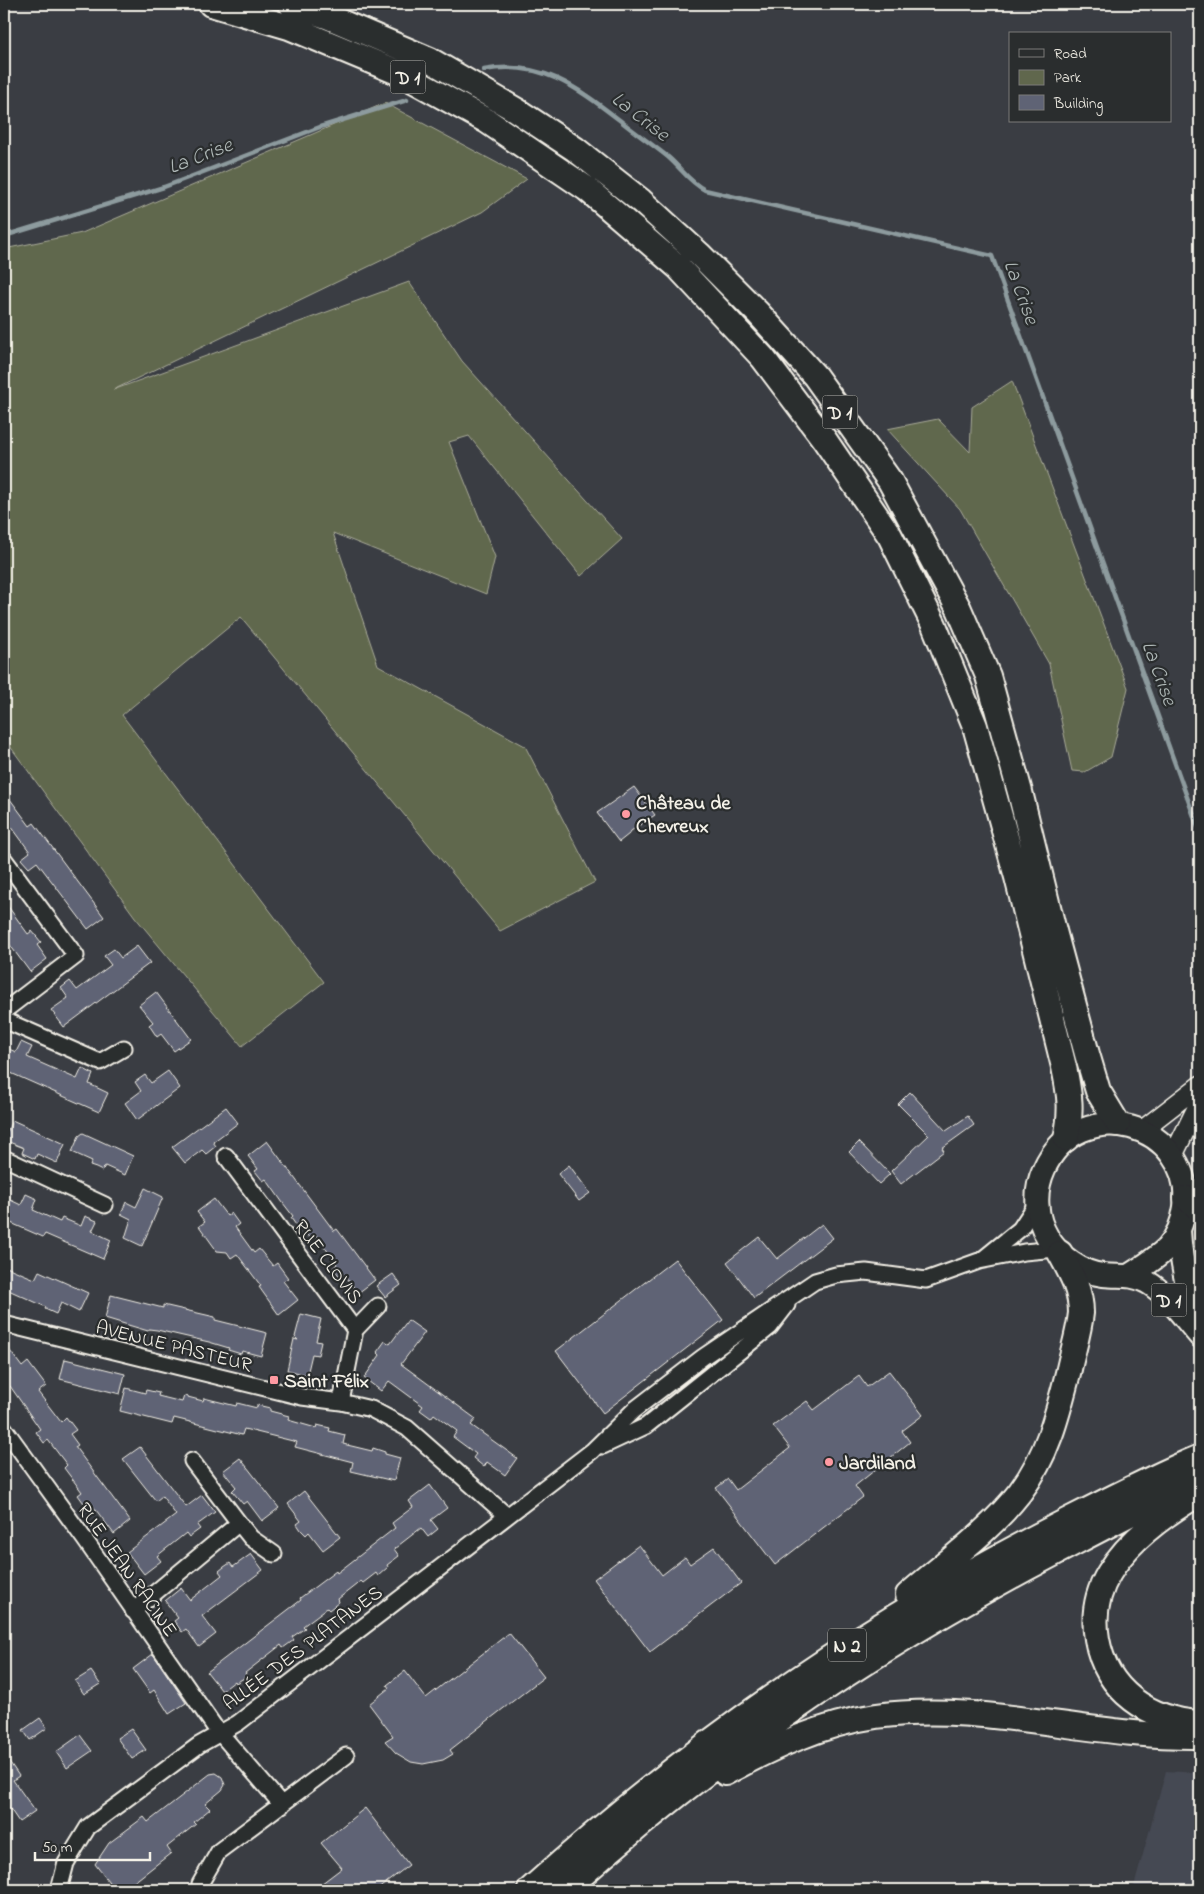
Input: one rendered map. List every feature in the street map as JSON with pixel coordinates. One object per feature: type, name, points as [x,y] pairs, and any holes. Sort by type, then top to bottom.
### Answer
[{"type":"highway","name":"D 1","points":[[211,4],[288,27],[402,74],[486,121],[586,189],[678,267],[764,358],[824,438],[890,536],[934,625],[975,726],[1017,877],[1071,1098],[1066,1139]]},
{"type":"highway","name":"D 1","points":[[291,4],[329,17],[430,60],[516,110],[575,148],[641,201],[698,254],[758,313],[815,376],[890,481],[960,608],[988,676],[1020,792],[1087,1054],[1098,1091],[1118,1124]]},
{"type":"highway","points":[[855,1640],[996,1519],[1021,1491],[1040,1460],[1059,1409],[1081,1313],[1081,1303],[1076,1283],[1058,1251]]},
{"type":"highway","name":"N 2","points":[[530,1890],[611,1818],[695,1751],[855,1640],[1024,1542],[1139,1484],[1200,1457]]},
{"type":"highway","name":"N 2","points":[[565,1890],[658,1809],[765,1728],[820,1691],[920,1628],[1054,1554],[1200,1482]]},
{"type":"highway","points":[[1200,1494],[1163,1518],[1120,1557],[1102,1586],[1097,1601],[1095,1617],[1098,1646],[1110,1675],[1118,1686],[1130,1697],[1151,1711],[1175,1720],[1200,1723]]},
{"type":"highway","points":[[658,1809],[767,1751],[815,1732],[876,1716],[926,1712],[956,1713],[1122,1733],[1200,1736]]},
{"type":"main road","points":[[1118,1124],[1142,1130],[1159,1141],[1173,1156],[1193,1204],[1184,1214],[1179,1230],[1167,1248],[1150,1262],[1130,1275],[1101,1275],[1077,1266],[1058,1251],[1042,1228],[1037,1203],[1039,1179],[1049,1157],[1066,1139],[1082,1130],[1100,1125],[1118,1124]]},
{"type":"main road","name":"D 1","points":[[1179,1230],[1180,1259],[1188,1294],[1200,1331]]},
{"type":"main road","name":"D 1","points":[[1130,1275],[1159,1290],[1200,1336]]},
{"type":"street","points":[[4,860],[76,956],[4,1011]]},
{"type":"street","points":[[4,1020],[100,1062],[124,1048]]},
{"type":"street","points":[[1142,1130],[1200,1085]]},
{"type":"street","points":[[1173,1156],[1200,1101]]},
{"type":"street","name":"RUE CLOVIS","points":[[226,1156],[355,1330],[341,1402]]},
{"type":"street","points":[[4,1158],[105,1205]]},
{"type":"street","name":"ALLÉE DES PLATANES","points":[[979,1261],[1020,1229],[1037,1203]]},
{"type":"street","name":"ALLÉE DES PLATANES","points":[[59,1890],[66,1863],[88,1827],[191,1751],[219,1732],[238,1723],[592,1451],[646,1426],[770,1327],[796,1294],[815,1281],[836,1275],[866,1272],[926,1280],[979,1261],[1024,1252],[1058,1251]]},
{"type":"street","points":[[355,1330],[378,1306]]},
{"type":"street","name":"AVENUE PASTEUR","points":[[4,1324],[302,1396],[371,1409],[407,1428],[507,1516]]},
{"type":"street","name":"RUE JEAN RACINE","points":[[4,1428],[219,1732],[282,1805]]},
{"type":"street","points":[[192,1461],[251,1538],[274,1554]]},
{"type":"street","points":[[133,1611],[239,1523]]},
{"type":"street","points":[[200,1884],[219,1851],[346,1756]]},
{"type":"shaded area","points":[[1166,1771],[1200,1773],[1200,1890],[1133,1890]]},
{"type":"green space","points":[[385,103],[527,179],[482,212],[113,390],[409,282],[462,361],[622,539],[581,576],[469,436],[449,442],[495,557],[486,594],[333,533],[378,665],[525,746],[595,882],[500,931],[241,617],[122,715],[324,982],[242,1046],[135,917],[4,738],[4,249],[82,233]]},
{"type":"green space","points":[[1012,381],[1128,688],[1111,757],[1085,772],[1072,771],[1049,664],[960,509],[887,429],[938,419],[970,452],[972,407]]},
{"type":"building","name":"Château de Chevreux","points":[[634,787],[655,815],[631,831],[619,842],[597,813]]},
{"type":"building","points":[[4,791],[30,826],[34,823],[104,917],[88,929],[37,862],[29,868],[21,859],[30,852],[11,826],[4,832]]},
{"type":"building","points":[[4,901],[28,934],[32,931],[41,942],[37,945],[47,959],[30,972],[4,937]]},
{"type":"building","points":[[137,946],[150,963],[64,1027],[51,1010],[68,998],[61,988],[70,981],[77,990],[111,965],[104,956],[114,949],[121,958]]},
{"type":"building","points":[[156,992],[191,1039],[174,1051],[161,1034],[157,1037],[149,1025],[153,1022],[139,1005]]},
{"type":"building","points":[[21,1042],[32,1047],[27,1057],[77,1079],[82,1068],[93,1074],[89,1084],[108,1093],[99,1112],[4,1070],[4,1047],[16,1052]]},
{"type":"building","points":[[168,1071],[180,1088],[137,1120],[125,1103],[141,1091],[135,1082],[145,1075],[151,1083]]},
{"type":"building","points":[[910,1092],[946,1131],[968,1116],[974,1125],[942,1148],[944,1151],[901,1184],[891,1171],[929,1135],[898,1104]]},
{"type":"building","points":[[226,1107],[238,1123],[213,1142],[216,1146],[206,1154],[202,1150],[185,1163],[172,1147]]},
{"type":"building","points":[[12,1120],[65,1144],[57,1163],[37,1154],[35,1159],[22,1153],[24,1148],[4,1140]]},
{"type":"building","points":[[83,1133],[133,1156],[125,1175],[105,1166],[102,1171],[90,1166],[92,1161],[72,1152],[79,1136]]},
{"type":"building","points":[[267,1141],[334,1231],[337,1229],[375,1280],[358,1293],[345,1275],[341,1278],[333,1268],[337,1264],[316,1235],[310,1239],[301,1227],[298,1228],[291,1218],[293,1216],[266,1179],[263,1181],[255,1171],[258,1169],[248,1156]]},
{"type":"building","points":[[859,1142],[890,1174],[879,1184],[849,1152]]},
{"type":"building","points":[[569,1165],[590,1193],[579,1201],[558,1174]]},
{"type":"building","points":[[145,1188],[163,1197],[142,1246],[125,1238],[131,1219],[121,1214],[126,1202],[136,1207]]},
{"type":"building","points":[[26,1194],[37,1199],[33,1210],[60,1222],[62,1218],[81,1226],[85,1216],[97,1221],[92,1231],[111,1240],[103,1259],[45,1234],[43,1237],[4,1220],[4,1197],[21,1205]]},
{"type":"building","points":[[214,1199],[227,1216],[231,1213],[239,1224],[235,1227],[254,1253],[259,1249],[273,1266],[277,1263],[288,1278],[283,1281],[298,1300],[279,1315],[259,1287],[261,1286],[237,1254],[231,1258],[227,1252],[217,1251],[199,1226],[205,1222],[197,1212]]},
{"type":"building","points":[[822,1224],[833,1238],[754,1298],[727,1262],[759,1237],[777,1259]]},
{"type":"building","points":[[675,1259],[723,1320],[603,1413],[556,1351]]},
{"type":"building","points":[[4,1266],[35,1279],[39,1271],[88,1293],[79,1312],[61,1303],[56,1314],[45,1309],[46,1307],[4,1288]]},
{"type":"building","points":[[393,1274],[401,1285],[385,1297],[376,1286]]},
{"type":"building","points":[[111,1295],[163,1308],[163,1305],[215,1317],[215,1320],[267,1333],[261,1356],[242,1351],[241,1354],[209,1342],[157,1330],[149,1329],[148,1331],[105,1318]]},
{"type":"building","points":[[301,1314],[321,1319],[316,1341],[321,1342],[318,1355],[312,1354],[307,1375],[287,1370],[294,1339],[298,1340],[295,1337]]},
{"type":"building","points":[[408,1320],[425,1332],[401,1364],[476,1419],[471,1425],[517,1458],[505,1475],[487,1462],[484,1467],[473,1458],[476,1454],[453,1437],[457,1431],[434,1414],[431,1418],[420,1410],[423,1406],[389,1381],[381,1391],[364,1378],[380,1355],[377,1352],[385,1341],[390,1344]]},
{"type":"building","points":[[4,1343],[22,1367],[28,1362],[46,1386],[38,1392],[61,1422],[66,1417],[76,1430],[70,1434],[78,1445],[75,1447],[130,1521],[114,1534],[90,1502],[86,1506],[78,1495],[82,1492],[64,1468],[67,1465],[48,1440],[44,1443],[36,1432],[40,1429],[10,1386],[4,1390]]},
{"type":"building","points":[[65,1359],[125,1374],[120,1394],[60,1379]]},
{"type":"building","name":"Jardiland","points":[[889,1371],[923,1415],[902,1431],[910,1442],[855,1486],[863,1497],[775,1565],[716,1488],[728,1479],[736,1490],[790,1448],[773,1426],[807,1401],[814,1410],[859,1376],[867,1387]]},
{"type":"building","points":[[126,1388],[145,1393],[146,1390],[159,1393],[158,1396],[182,1402],[184,1396],[203,1401],[204,1398],[236,1406],[237,1403],[257,1408],[257,1405],[289,1416],[288,1420],[316,1428],[317,1425],[330,1428],[329,1431],[345,1435],[343,1444],[372,1451],[373,1448],[400,1458],[394,1481],[351,1471],[353,1462],[295,1447],[297,1442],[244,1429],[242,1435],[174,1418],[172,1424],[120,1411]]},
{"type":"building","points":[[140,1447],[186,1507],[202,1495],[215,1512],[197,1525],[200,1529],[189,1537],[186,1533],[157,1556],[161,1561],[144,1574],[127,1552],[176,1515],[162,1496],[156,1501],[123,1459]]},
{"type":"building","points":[[240,1458],[279,1508],[262,1521],[247,1501],[243,1504],[232,1491],[236,1487],[223,1471]]},
{"type":"building","points":[[430,1485],[447,1508],[431,1520],[438,1529],[428,1537],[421,1528],[394,1549],[399,1556],[387,1565],[388,1567],[378,1576],[376,1573],[363,1583],[361,1581],[338,1599],[339,1602],[329,1610],[327,1608],[303,1626],[305,1628],[292,1637],[294,1640],[283,1648],[281,1645],[245,1673],[247,1676],[236,1683],[235,1681],[222,1691],[207,1672],[301,1600],[300,1598],[336,1571],[337,1573],[395,1528],[392,1523],[413,1507],[409,1501]]},
{"type":"building","points":[[304,1491],[340,1537],[323,1550],[309,1532],[306,1535],[301,1530],[297,1524],[301,1521],[288,1504]]},
{"type":"building","points":[[639,1545],[662,1575],[685,1557],[690,1564],[714,1547],[741,1583],[650,1652],[594,1579]]},
{"type":"building","points":[[251,1554],[263,1570],[202,1616],[216,1634],[199,1647],[186,1629],[182,1632],[174,1621],[178,1618],[165,1601],[181,1588],[190,1600],[222,1575],[219,1571],[224,1567],[230,1563],[233,1567]]},
{"type":"building","points":[[509,1633],[544,1677],[450,1750],[453,1754],[443,1760],[423,1764],[411,1762],[396,1753],[385,1741],[393,1736],[369,1704],[389,1688],[387,1685],[405,1671],[426,1698]]},
{"type":"building","points":[[153,1654],[186,1703],[169,1714],[154,1690],[150,1693],[133,1669]]},
{"type":"building","points":[[91,1671],[100,1684],[84,1694],[75,1681]]},
{"type":"building","points":[[40,1718],[47,1728],[30,1740],[23,1730]]},
{"type":"building","points":[[131,1729],[146,1750],[132,1759],[117,1738]]},
{"type":"building","points":[[80,1735],[92,1751],[67,1768],[56,1752]]},
{"type":"building","points":[[4,1754],[19,1776],[13,1780],[35,1811],[19,1822],[4,1800]]},
{"type":"building","points":[[216,1773],[222,1777],[225,1785],[222,1790],[205,1804],[210,1809],[194,1822],[196,1824],[167,1847],[171,1853],[124,1890],[115,1890],[95,1864],[109,1843],[144,1817],[148,1822],[210,1774]]},
{"type":"building","points":[[365,1808],[409,1865],[377,1890],[313,1890],[342,1868],[321,1843]]},
{"type":"waterway","name":"La Crise","points":[[484,70],[524,69],[542,73],[575,88],[673,161],[685,175],[705,190],[992,256],[1200,833]]},
{"type":"waterway","name":"La Crise","points":[[4,236],[164,187],[320,127],[407,100]]},
{"type":"place","name":"Château de Chevreux","points":[[626,814]]},
{"type":"place","name":"Saint Félix","points":[[274,1380]]},
{"type":"place","name":"Jardiland","points":[[829,1462]]}]
